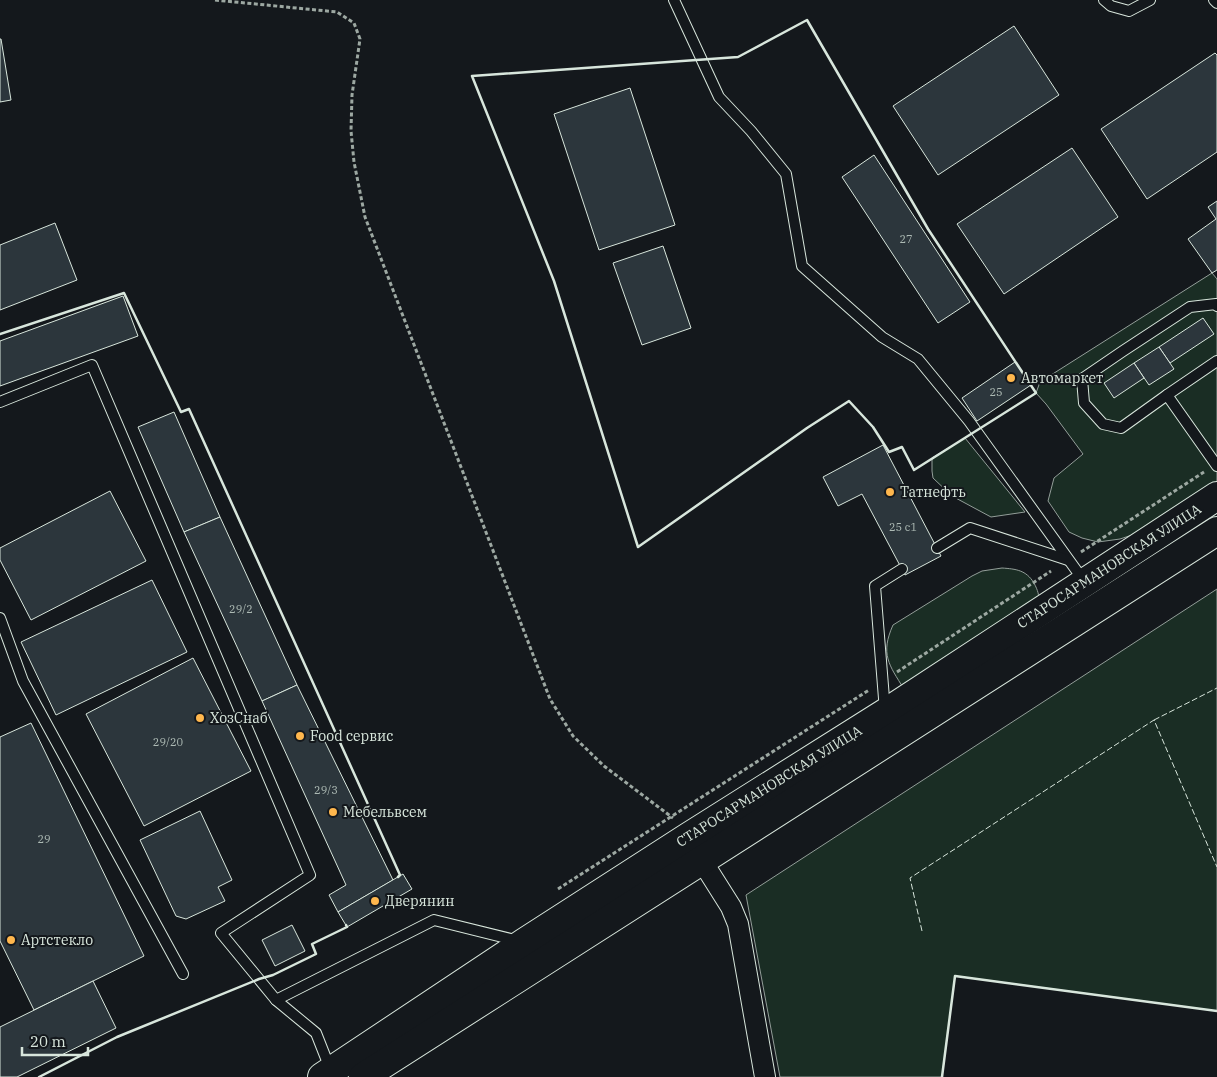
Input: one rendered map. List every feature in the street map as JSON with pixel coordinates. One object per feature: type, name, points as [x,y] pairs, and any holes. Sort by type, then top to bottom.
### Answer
[{"type":"main road","name":"СТАРОСАРМАНОВСКАЯ УЛИЦА","points":[[327,1074],[525,942],[885,713],[1217,496]]},
{"type":"main road","name":"СТАРОСАРМАНОВСКАЯ УЛИЦА","points":[[363,1077],[1217,532]]},
{"type":"street","points":[[702,861],[731,906],[738,924],[765,1077]]},
{"type":"lane","points":[[674,0],[719,96],[786,174],[802,266],[882,337],[918,359],[970,421],[1085,582]]},
{"type":"lane","points":[[1104,0],[1111,6],[1129,12],[1150,0]]},
{"type":"lane","points":[[1214,0],[1217,3]]},
{"type":"lane","points":[[1217,306],[1216,304],[1190,307],[1082,379],[1084,403],[1103,424],[1121,428],[1217,361]]},
{"type":"lane","points":[[0,402],[92,365],[310,875],[222,932],[276,1000],[316,1033],[327,1074]]},
{"type":"lane","points":[[1167,395],[1216,465]]},
{"type":"lane","points":[[937,548],[970,528],[1068,560]]},
{"type":"lane","points":[[885,713],[875,586],[902,570]]},
{"type":"lane","points":[[0,618],[23,681],[182,974]]},
{"type":"lane","points":[[276,1000],[434,920],[525,942]]},
{"type":"path","points":[[215,0],[337,12],[354,23],[360,39],[352,95],[351,131],[354,162],[365,217],[550,700],[573,736],[604,766],[677,821],[688,837]]},
{"type":"path","points":[[555,890],[883,681],[1216,465]]},
{"type":"green space","points":[[1212,273],[1217,279],[1217,483],[1138,533],[1120,539],[1098,542],[1069,532],[1048,501],[1054,478],[1083,454],[1036,393],[1040,382]]},
{"type":"green space","points":[[965,438],[1025,512],[991,517],[952,496],[933,478],[932,458]]},
{"type":"green space","points":[[1002,568],[1016,570],[1028,575],[1036,588],[1039,603],[904,689],[890,666],[888,659],[887,644],[893,625],[972,576],[982,571]]},
{"type":"green space","points":[[1217,589],[1217,1011],[955,976],[942,1077],[780,1077],[746,895]]},
{"type":"building","points":[[1014,26],[1059,95],[938,175],[893,106]]},
{"type":"building","points":[[0,39],[11,100],[0,102]]},
{"type":"building","points":[[1215,53],[1217,55],[1217,152],[1147,199],[1101,129]]},
{"type":"building","points":[[630,88],[675,225],[599,250],[554,114]]},
{"type":"building","points":[[1072,148],[1118,217],[1004,294],[957,224]]},
{"type":"building","points":[[874,155],[970,302],[938,323],[842,177]]},
{"type":"building","points":[[1217,201],[1217,270],[1212,273],[1188,239],[1216,219],[1208,207]]},
{"type":"building","points":[[55,223],[77,280],[0,310],[0,245]]},
{"type":"building","points":[[663,246],[691,328],[642,345],[613,263]]},
{"type":"building","points":[[123,296],[138,336],[0,386],[0,341]]},
{"type":"building","points":[[1203,318],[1214,334],[1170,363],[1159,347]]},
{"type":"building","points":[[1159,347],[1174,369],[1149,385],[1134,363]]},
{"type":"building","points":[[1015,362],[1031,385],[977,421],[962,398]]},
{"type":"building","points":[[1134,363],[1144,378],[1114,398],[1104,383]]},
{"type":"building","points":[[174,412],[220,517],[184,532],[138,427]]},
{"type":"building","points":[[883,445],[941,556],[905,575],[862,494],[838,506],[823,477]]},
{"type":"building","points":[[110,491],[146,561],[31,620],[0,560],[0,548]]},
{"type":"building","points":[[220,517],[297,685],[262,701],[184,532]]},
{"type":"building","points":[[152,580],[187,652],[56,715],[21,642]]},
{"type":"building","points":[[193,658],[251,771],[144,826],[86,714]]},
{"type":"building","points":[[297,685],[393,880],[338,912],[329,895],[346,885],[262,701]]},
{"type":"building","points":[[31,723],[144,956],[34,1010],[0,941],[0,737]]},
{"type":"building","points":[[200,811],[232,880],[218,887],[225,901],[186,919],[176,916],[140,840]]},
{"type":"building","name":"Дверянин","points":[[403,874],[412,889],[347,927],[338,912]]},
{"type":"building","points":[[292,925],[305,951],[275,966],[262,940]]},
{"type":"building","points":[[93,981],[116,1028],[17,1077],[0,1077],[0,1027]]},
{"type":"fence","points":[[1154,720],[1217,688]]},
{"type":"fence","points":[[922,931],[910,878],[1154,720],[1217,867]]},
{"type":"wall","points":[[807,20],[928,229],[1036,393],[914,470],[902,447],[889,452],[873,427],[849,401],[807,428],[638,547],[554,281],[472,76],[738,57],[807,20]]},
{"type":"wall","points":[[0,334],[124,293],[181,412],[189,409],[400,875],[398,877]]},
{"type":"wall","points":[[39,1077],[117,1037],[273,975],[316,954],[312,944],[347,927],[346,925]]},
{"type":"wall","points":[[942,1077],[955,976],[1217,1011]]},
{"type":"place","name":"Автомаркет","points":[[1011,378]]},
{"type":"place","name":"Татнефть","points":[[890,492]]},
{"type":"place","name":"ХозCнаб","points":[[200,718]]},
{"type":"place","name":"Food сервис","points":[[300,736]]},
{"type":"place","name":"Мебельвсем","points":[[333,812]]},
{"type":"place","name":"Дверянин","points":[[375,901]]},
{"type":"place","name":"Артстекло","points":[[11,940]]}]
